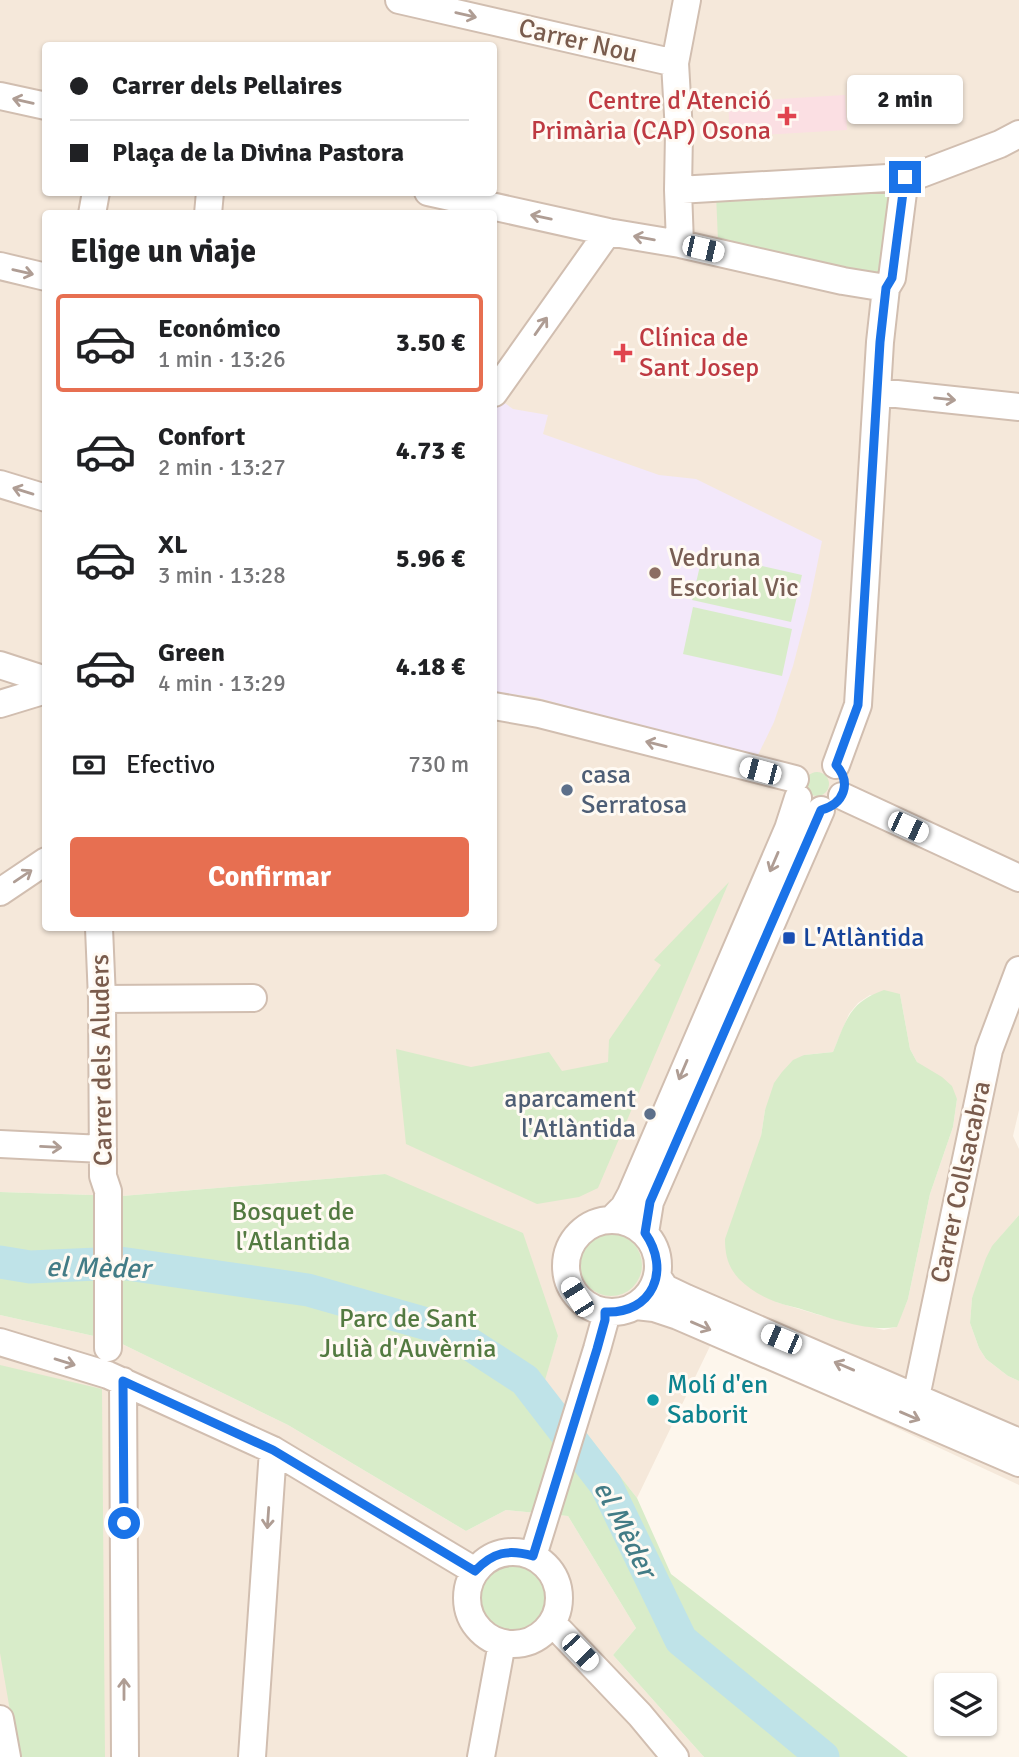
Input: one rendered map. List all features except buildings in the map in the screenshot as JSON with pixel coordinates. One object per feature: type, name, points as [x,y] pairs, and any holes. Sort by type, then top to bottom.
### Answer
[{"type":"street","name":"Carrer Nou","points":[[400,0],[675,63]]},
{"type":"street","points":[[680,244],[675,63],[687,0],[705,0]]},
{"type":"street","points":[[0,96],[42,105]]},
{"type":"street","points":[[678,190],[905,177],[921,174],[1019,134]]},
{"type":"street","points":[[611,1220],[624,1207],[631,1194],[810,773],[858,705],[880,342],[886,288],[892,278],[905,177]]},
{"type":"street","points":[[446,196],[886,288]]},
{"type":"street","points":[[497,384],[608,232]]},
{"type":"street","points":[[0,266],[42,276]]},
{"type":"street","points":[[878,391],[1019,407]]},
{"type":"street","points":[[0,484],[42,497]]},
{"type":"street","points":[[0,665],[42,679]]},
{"type":"street","points":[[0,704],[42,691]]},
{"type":"street","points":[[497,707],[810,773],[844,777],[845,787],[832,803],[650,1202],[645,1233]]},
{"type":"street","points":[[810,773],[808,807],[832,803],[1019,878]]},
{"type":"street","points":[[0,892],[42,864]]},
{"type":"street","name":"Carrer dels Aluders","points":[[99,931],[103,1176],[108,1191],[108,1348]]},
{"type":"street","name":"Carrer Collsacabra","points":[[916,1397],[989,1050],[1019,970]]},
{"type":"street","points":[[102,999],[253,998]]},
{"type":"street","points":[[0,1144],[103,1149]]},
{"type":"street","points":[[611,1220],[625,1222],[645,1233],[655,1250],[658,1266],[654,1287],[648,1295],[636,1306],[621,1312],[605,1312],[590,1307],[577,1297],[569,1284],[565,1268],[567,1253],[584,1228],[611,1220]]},
{"type":"street","points":[[657,1276],[666,1288],[686,1298],[1019,1442]]},
{"type":"street","points":[[636,1306],[654,1308],[678,1316],[1019,1463]]},
{"type":"street","points":[[533,1556],[597,1349],[605,1312]]},
{"type":"street","points":[[0,1342],[108,1375],[273,1450],[475,1571]]},
{"type":"street","points":[[123,1381],[125,1757]]},
{"type":"street","points":[[252,1757],[273,1450]]},
{"type":"street","points":[[508,1552],[533,1556],[553,1575],[560,1601],[557,1615],[550,1627],[528,1642],[515,1645],[489,1639],[471,1619],[467,1606],[467,1592],[475,1571],[495,1555],[508,1552]]},
{"type":"street","points":[[550,1627],[560,1631],[640,1715],[675,1757]]},
{"type":"street","points":[[481,1757],[502,1643]]},
{"type":"street","points":[[0,1719],[7,1757]]},
{"type":"shaded area","points":[[0,0],[1019,0],[1019,1110],[1013,1136],[1019,1149],[1019,1215],[1002,1235],[972,1298],[970,1323],[986,1359],[1019,1381],[1019,1485],[712,1342],[637,1498],[544,1380],[558,1336],[385,1174],[122,1196],[0,1192]],"holes":[[[900,994],[910,1049],[917,1062],[957,1099],[953,1127],[930,1194],[908,1299],[896,1327],[884,1330],[776,1302],[761,1136],[765,1110],[804,1055],[833,1052],[849,1014],[858,1003],[870,995]]]},
{"type":"shaded area","name":"Centre d'Atenció Primària (CAP) Osona","points":[[845,95],[847,130],[730,137],[728,102]]},
{"type":"shaded area","name":"Vedruna Escorial Vic","points":[[499,399],[513,409],[548,415],[543,434],[659,475],[696,479],[822,541],[793,666],[774,722],[756,759],[535,697],[497,692]]},
{"type":"shaded area","points":[[0,1315],[116,1341],[288,1425],[466,1531],[506,1510],[568,1516],[636,1628],[613,1655],[704,1757],[0,1757]]},
{"type":"green space","points":[[899,185],[884,280],[718,242],[716,193]]},
{"type":"green space","points":[[703,553],[802,575],[791,622],[692,600]]},
{"type":"green space","points":[[693,607],[792,629],[782,676],[683,654]]},
{"type":"green space","points":[[817,772],[825,776],[829,784],[825,792],[817,796],[809,792],[805,784],[809,776]]},
{"type":"green space","points":[[729,882],[598,1188],[579,1197],[537,1204],[406,1144],[396,1049],[471,1067],[549,1052],[562,1071],[608,1062],[609,1040],[661,965],[654,960]]},
{"type":"green space","points":[[884,990],[900,994],[910,1049],[917,1062],[952,1086],[957,1099],[953,1127],[930,1194],[908,1299],[897,1327],[875,1328],[840,1321],[761,1295],[743,1283],[732,1270],[725,1239],[761,1136],[765,1110],[774,1083],[793,1060],[804,1055],[833,1052],[850,1014],[863,1000]]},
{"type":"green space","name":"Parc de Sant Julià d'Auvèrnia","points":[[385,1174],[523,1233],[558,1336],[545,1380],[637,1498],[671,1574],[908,1757],[704,1757],[613,1655],[636,1628],[568,1516],[506,1510],[466,1531],[288,1425],[116,1341],[0,1315],[0,1192],[122,1196]]},
{"type":"green space","points":[[1019,1215],[1019,1381],[986,1359],[970,1323],[972,1298],[986,1258],[992,1246]]},
{"type":"green space","points":[[611,1234],[633,1243],[642,1265],[633,1287],[611,1296],[589,1287],[580,1265],[589,1243]]},
{"type":"green space","points":[[0,1365],[102,1389],[105,1757],[18,1757],[0,1653]]},
{"type":"green space","points":[[514,1564],[527,1567],[538,1574],[545,1585],[548,1598],[545,1611],[538,1622],[527,1629],[514,1632],[501,1629],[490,1622],[483,1611],[480,1598],[483,1585],[490,1574],[501,1567]]},
{"type":"waterway","name":"el Mèder","points":[[0,1262],[30,1267],[120,1263],[308,1290],[448,1330],[525,1380],[606,1485],[681,1640],[823,1757]]},
{"type":"place","name":"Centre d'Atenció Primària (CAP) Osona","points":[[787,116]]},
{"type":"place","name":"Clínica de Sant Josep","points":[[623,353]]},
{"type":"place","name":"Vedruna Escorial Vic","points":[[655,573]]},
{"type":"place","name":"casa Serratosa","points":[[567,790]]},
{"type":"place","name":"L'Atlàntida","points":[[789,938]]},
{"type":"place","name":"aparcament l'Atlàntida","points":[[650,1114]]},
{"type":"place","name":"Molí d'en Saborit","points":[[653,1400]]},
{"type":"route","points":[[124,1523],[123,1381],[273,1450],[475,1571],[495,1555],[508,1552],[533,1556],[597,1349],[605,1312],[621,1312],[636,1306],[654,1287],[658,1266],[655,1250],[645,1233],[650,1202],[821,810],[833,806],[844,792],[844,777],[836,765],[858,705],[880,342],[886,288],[892,278],[896,252],[905,177]]},
{"type":"park label","name":"Bosquet de l'Atlantida","points":[[293,1227]]}]
